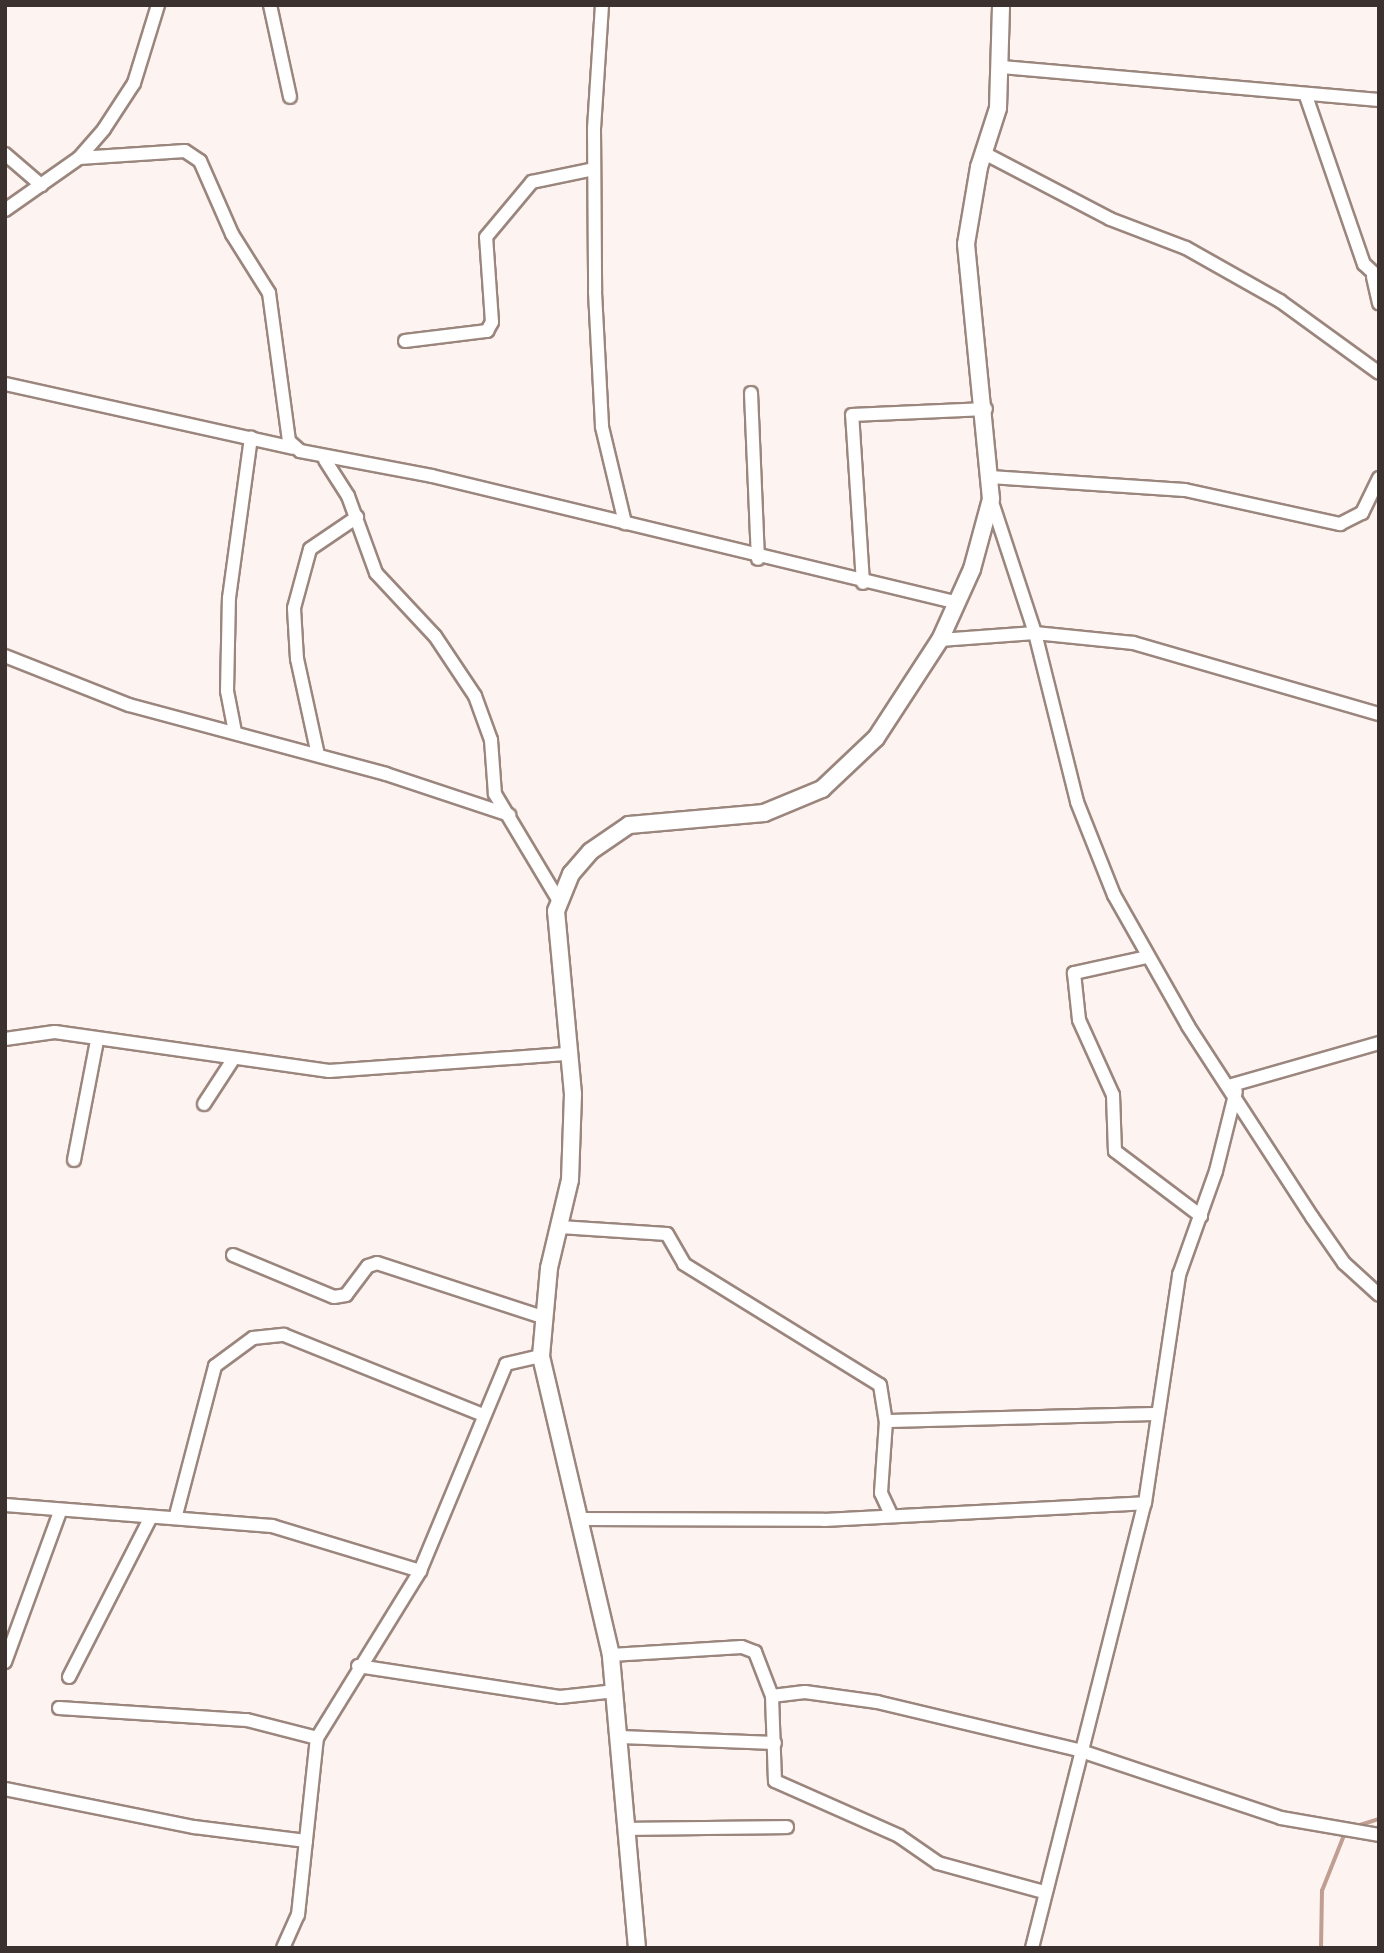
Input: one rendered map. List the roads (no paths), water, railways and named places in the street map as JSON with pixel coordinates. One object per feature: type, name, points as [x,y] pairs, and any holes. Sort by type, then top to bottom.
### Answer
[{"type":"street","points":[[5,210],[79,158],[134,83],[158,5]]},
{"type":"street","points":[[270,5],[290,97]]},
{"type":"street","points":[[602,5],[594,169],[602,427],[625,523]]},
{"type":"street","points":[[1001,5],[1002,67],[995,125],[984,152],[966,244],[986,409],[991,499],[1035,633],[1077,802],[1147,957],[1234,1088],[1344,1263],[1379,1295]]},
{"type":"street","points":[[1002,67],[1306,96],[1379,100]]},
{"type":"street","points":[[1306,96],[1376,278],[1379,303]]},
{"type":"street","points":[[79,158],[185,151],[200,161],[232,234],[269,293],[293,448]]},
{"type":"street","points":[[984,152],[1110,219],[1186,248],[1280,301],[1379,373]]},
{"type":"street","points":[[5,154],[41,185]]},
{"type":"street","points":[[405,341],[487,331],[492,322],[486,237],[532,182],[594,169]]},
{"type":"street","points":[[5,384],[251,437],[325,460],[432,475],[758,559],[958,603]]},
{"type":"street","points":[[751,393],[758,559]]},
{"type":"street","points":[[863,583],[852,415],[986,409]]},
{"type":"street","points":[[235,732],[227,691],[229,598],[251,437]]},
{"type":"street","points":[[325,460],[357,517],[376,573],[435,636],[475,696],[491,740],[491,780],[559,901],[568,1054],[570,1180],[542,1317],[541,1356],[611,1655],[637,1948]]},
{"type":"street","points":[[990,477],[1185,490],[1340,524],[1363,513],[1379,478]]},
{"type":"street","points":[[559,901],[591,851],[629,825],[764,813],[822,789],[876,738],[940,640],[958,603],[991,499]]},
{"type":"street","points":[[318,755],[297,659],[294,608],[310,549],[357,517]]},
{"type":"street","points":[[940,640],[1035,633],[1133,643],[1379,714]]},
{"type":"street","points":[[5,656],[129,705],[318,755],[509,815]]},
{"type":"street","points":[[1147,957],[1074,974],[1079,1020],[1113,1095],[1115,1151],[1200,1216]]},
{"type":"street","points":[[5,1039],[55,1031],[232,1061],[329,1071],[568,1054]]},
{"type":"street","points":[[74,1160],[97,1040]]},
{"type":"street","points":[[1234,1088],[1379,1043]]},
{"type":"street","points":[[204,1104],[232,1061]]},
{"type":"street","points":[[1032,1948],[1077,1750],[1145,1503],[1179,1275],[1200,1216],[1234,1088]]},
{"type":"street","points":[[560,1227],[667,1234],[684,1264],[880,1385],[886,1421],[881,1493],[891,1514]]},
{"type":"street","points":[[233,1255],[334,1297],[346,1295],[368,1266],[377,1263],[542,1317]]},
{"type":"street","points":[[176,1515],[215,1366],[253,1338],[284,1335],[483,1415]]},
{"type":"street","points":[[283,1948],[298,1915],[317,1738],[358,1666],[420,1571],[506,1364],[541,1356]]},
{"type":"street","points":[[886,1421],[1157,1414]]},
{"type":"street","points":[[579,1520],[810,1521],[891,1514],[1145,1503]]},
{"type":"street","points":[[5,1505],[60,1512],[151,1517],[176,1515],[272,1526],[420,1571]]},
{"type":"street","points":[[5,1662],[60,1512]]},
{"type":"street","points":[[68,1677],[151,1517]]},
{"type":"street","points":[[611,1655],[742,1647],[761,1658],[772,1696],[775,1781],[899,1836],[938,1863],[1044,1892]]},
{"type":"street","points":[[358,1666],[560,1697],[616,1691]]},
{"type":"street","points":[[772,1696],[805,1692],[877,1702],[1077,1750],[1281,1818],[1379,1835]]},
{"type":"street","points":[[59,1708],[247,1720],[317,1738]]},
{"type":"street","points":[[620,1737],[775,1742]]},
{"type":"street","points":[[5,1789],[194,1827],[306,1841]]},
{"type":"street","points":[[625,1829],[787,1827]]},
{"type":"waterway","points":[[1354,1827],[1379,1819]]},
{"type":"waterway","points":[[1321,1948],[1322,1891],[1345,1833]]}]
